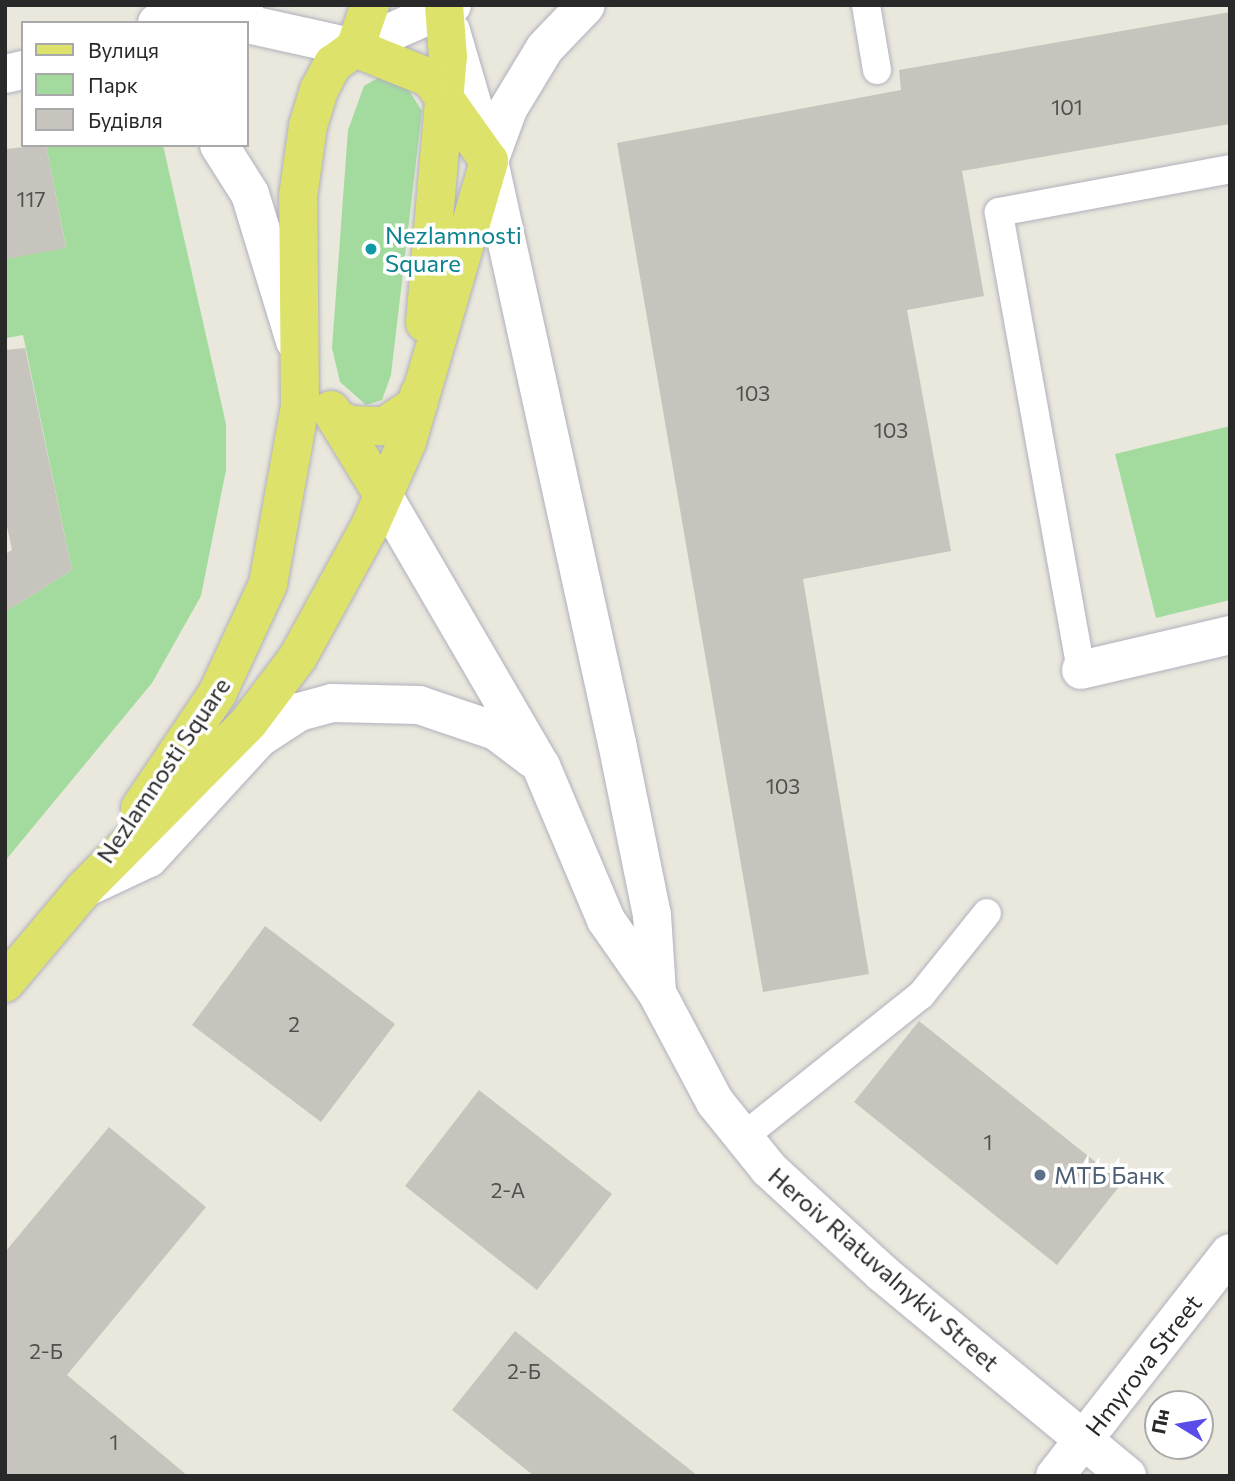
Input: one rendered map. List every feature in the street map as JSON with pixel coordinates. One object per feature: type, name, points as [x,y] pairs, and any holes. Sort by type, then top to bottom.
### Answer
[{"type":"main road","name":"Nezlamnosti Square","points":[[85,888],[217,694],[250,634],[281,533],[303,367],[298,197],[308,126],[333,64],[355,48],[370,5]]},
{"type":"main road","name":"Nezlamnosti Square","points":[[418,404],[445,97],[447,6]]},
{"type":"main road","points":[[355,48],[416,69],[445,97],[489,161]]},
{"type":"main road","name":"Nezlamnosti Square","points":[[85,888],[249,722],[298,657],[383,495],[418,404],[489,161]]},
{"type":"main road","name":"Nezlamnosti Square","points":[[303,367],[383,495]]},
{"type":"main road","points":[[335,417],[349,425],[385,426],[418,404]]},
{"type":"main road","points":[[5,983],[85,888]]},
{"type":"street","points":[[169,20],[244,5]]},
{"type":"street","name":"Nezlamnosti Square","points":[[489,161],[508,109],[545,48],[586,5]]},
{"type":"street","points":[[447,6],[489,161]]},
{"type":"street","name":"Nezlamnosti Square","points":[[355,48],[447,6]]},
{"type":"street","points":[[169,20],[191,21]]},
{"type":"street","points":[[248,24],[355,48]]},
{"type":"street","name":"Nezlamnosti Square","points":[[220,147],[250,194],[303,367]]},
{"type":"street","name":"Heroiv Riatuvalnykiv Street","points":[[489,161],[617,743],[652,915],[657,993]]},
{"type":"street","name":"Nezlamnosti Square","points":[[383,495],[541,766]]},
{"type":"street","points":[[1081,670],[1230,635]]},
{"type":"street","name":"Nezlamnosti Square","points":[[85,888],[149,858],[259,738],[299,712],[332,703],[419,705],[465,718],[496,731],[541,766]]},
{"type":"street","name":"Heroiv Riatuvalnykiv Street","points":[[541,766],[606,920],[657,993],[684,1052],[768,1169],[882,1273],[1127,1476]]},
{"type":"street","name":"Hmyrova Street","points":[[1055,1476],[1230,1253]]},
{"type":"lane","points":[[866,5],[877,70]]},
{"type":"lane","points":[[1081,670],[999,212],[1230,169]]},
{"type":"lane","points":[[743,1137],[921,995],[987,913]]},
{"type":"green space","points":[[383,75],[405,84],[422,111],[391,375],[382,400],[366,405],[340,382],[332,348],[348,130],[364,86]]},
{"type":"green space","points":[[46,147],[163,147],[226,424],[226,470],[201,596],[152,683],[5,861],[5,612],[72,570],[23,335],[7,338],[5,259],[66,247]]},
{"type":"green space","points":[[1230,426],[1230,600],[1156,618],[1115,454]]},
{"type":"building","points":[[1230,12],[1230,124],[962,171],[984,296],[907,310],[951,551],[803,579],[869,974],[763,992],[617,143],[901,90],[899,70]]},
{"type":"building","points":[[46,147],[66,248],[5,259],[5,149]]},
{"type":"building","points":[[25,348],[72,570],[5,612],[5,554],[12,550],[5,517],[5,350]]},
{"type":"building","points":[[265,926],[395,1024],[321,1122],[192,1025]]},
{"type":"building","points":[[919,1021],[1122,1183],[1057,1265],[854,1102]]},
{"type":"building","points":[[479,1090],[612,1194],[537,1290],[405,1186]]},
{"type":"building","points":[[109,1127],[206,1207],[67,1375],[188,1476],[5,1476],[5,1252]]},
{"type":"building","points":[[515,1331],[698,1476],[534,1476],[452,1410]]},
{"type":"place","name":"Nezlamnosti Square","points":[[371,249]]},
{"type":"place","name":"МТБ Банк","points":[[1040,1175]]}]
